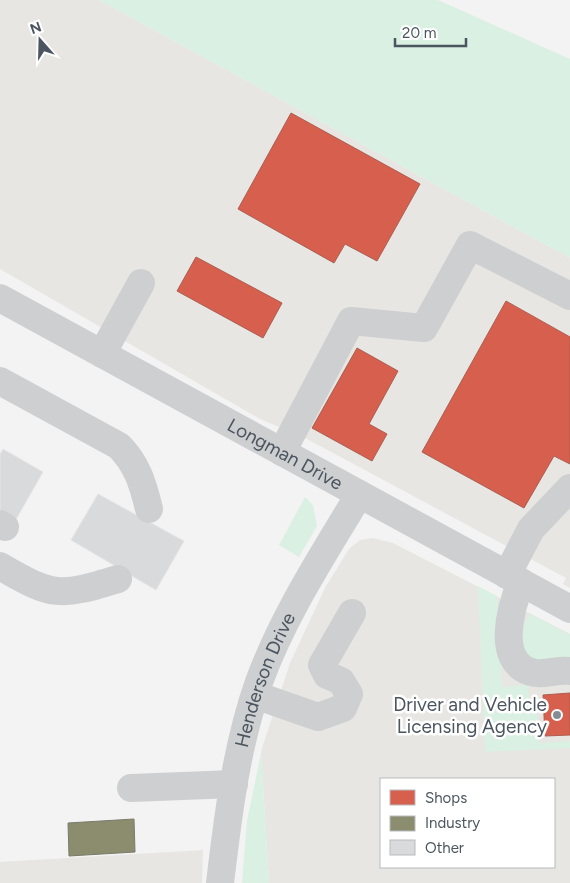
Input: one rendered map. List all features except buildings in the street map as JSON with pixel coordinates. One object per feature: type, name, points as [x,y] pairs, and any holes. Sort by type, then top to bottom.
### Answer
[{"type":"street","points":[[282,452],[351,321],[424,328],[470,245],[570,296]]},
{"type":"street","points":[[102,354],[141,283]]},
{"type":"street","name":"Longman Drive","points":[[4,308],[102,354],[570,609]]},
{"type":"street","points":[[0,381],[119,446],[131,458],[141,478],[149,509]]},
{"type":"street","points":[[570,488],[531,530],[514,579],[509,632],[511,653],[518,666],[533,673],[570,671]]},
{"type":"street","name":"Henderson Drive","points":[[220,883],[234,784],[243,738],[255,695],[281,631],[308,580],[359,495]]},
{"type":"street","points":[[0,566],[44,589],[60,593],[83,590],[118,579]]},
{"type":"street","points":[[255,695],[318,717],[343,708],[349,694],[341,681],[327,675],[322,665],[352,613]]},
{"type":"street","points":[[131,788],[234,784]]},
{"type":"shaded area","points":[[0,0],[99,0],[570,258],[570,588],[563,584],[566,578],[307,439],[260,419],[0,269]]},
{"type":"shaded area","points":[[373,538],[393,543],[570,634],[570,883],[269,883],[261,753],[290,663],[325,588],[349,549],[360,540]]},
{"type":"shaded area","points":[[203,850],[202,883],[0,883],[0,862]]},
{"type":"green space","points":[[99,0],[438,0],[570,59],[570,258]]},
{"type":"green space","points":[[305,497],[313,505],[317,526],[299,557],[279,545]]},
{"type":"green space","points":[[478,586],[497,596],[502,687],[528,685],[530,712],[537,712],[539,743],[570,741],[570,748],[485,752]]},
{"type":"green space","points":[[531,614],[570,635],[570,661],[542,661],[529,656],[523,645],[522,631],[524,624]]},
{"type":"green space","points":[[261,753],[269,883],[242,883],[247,821]]},
{"type":"place","name":"Driver and Vehicle Licensing Agency","points":[[557,715]]}]
